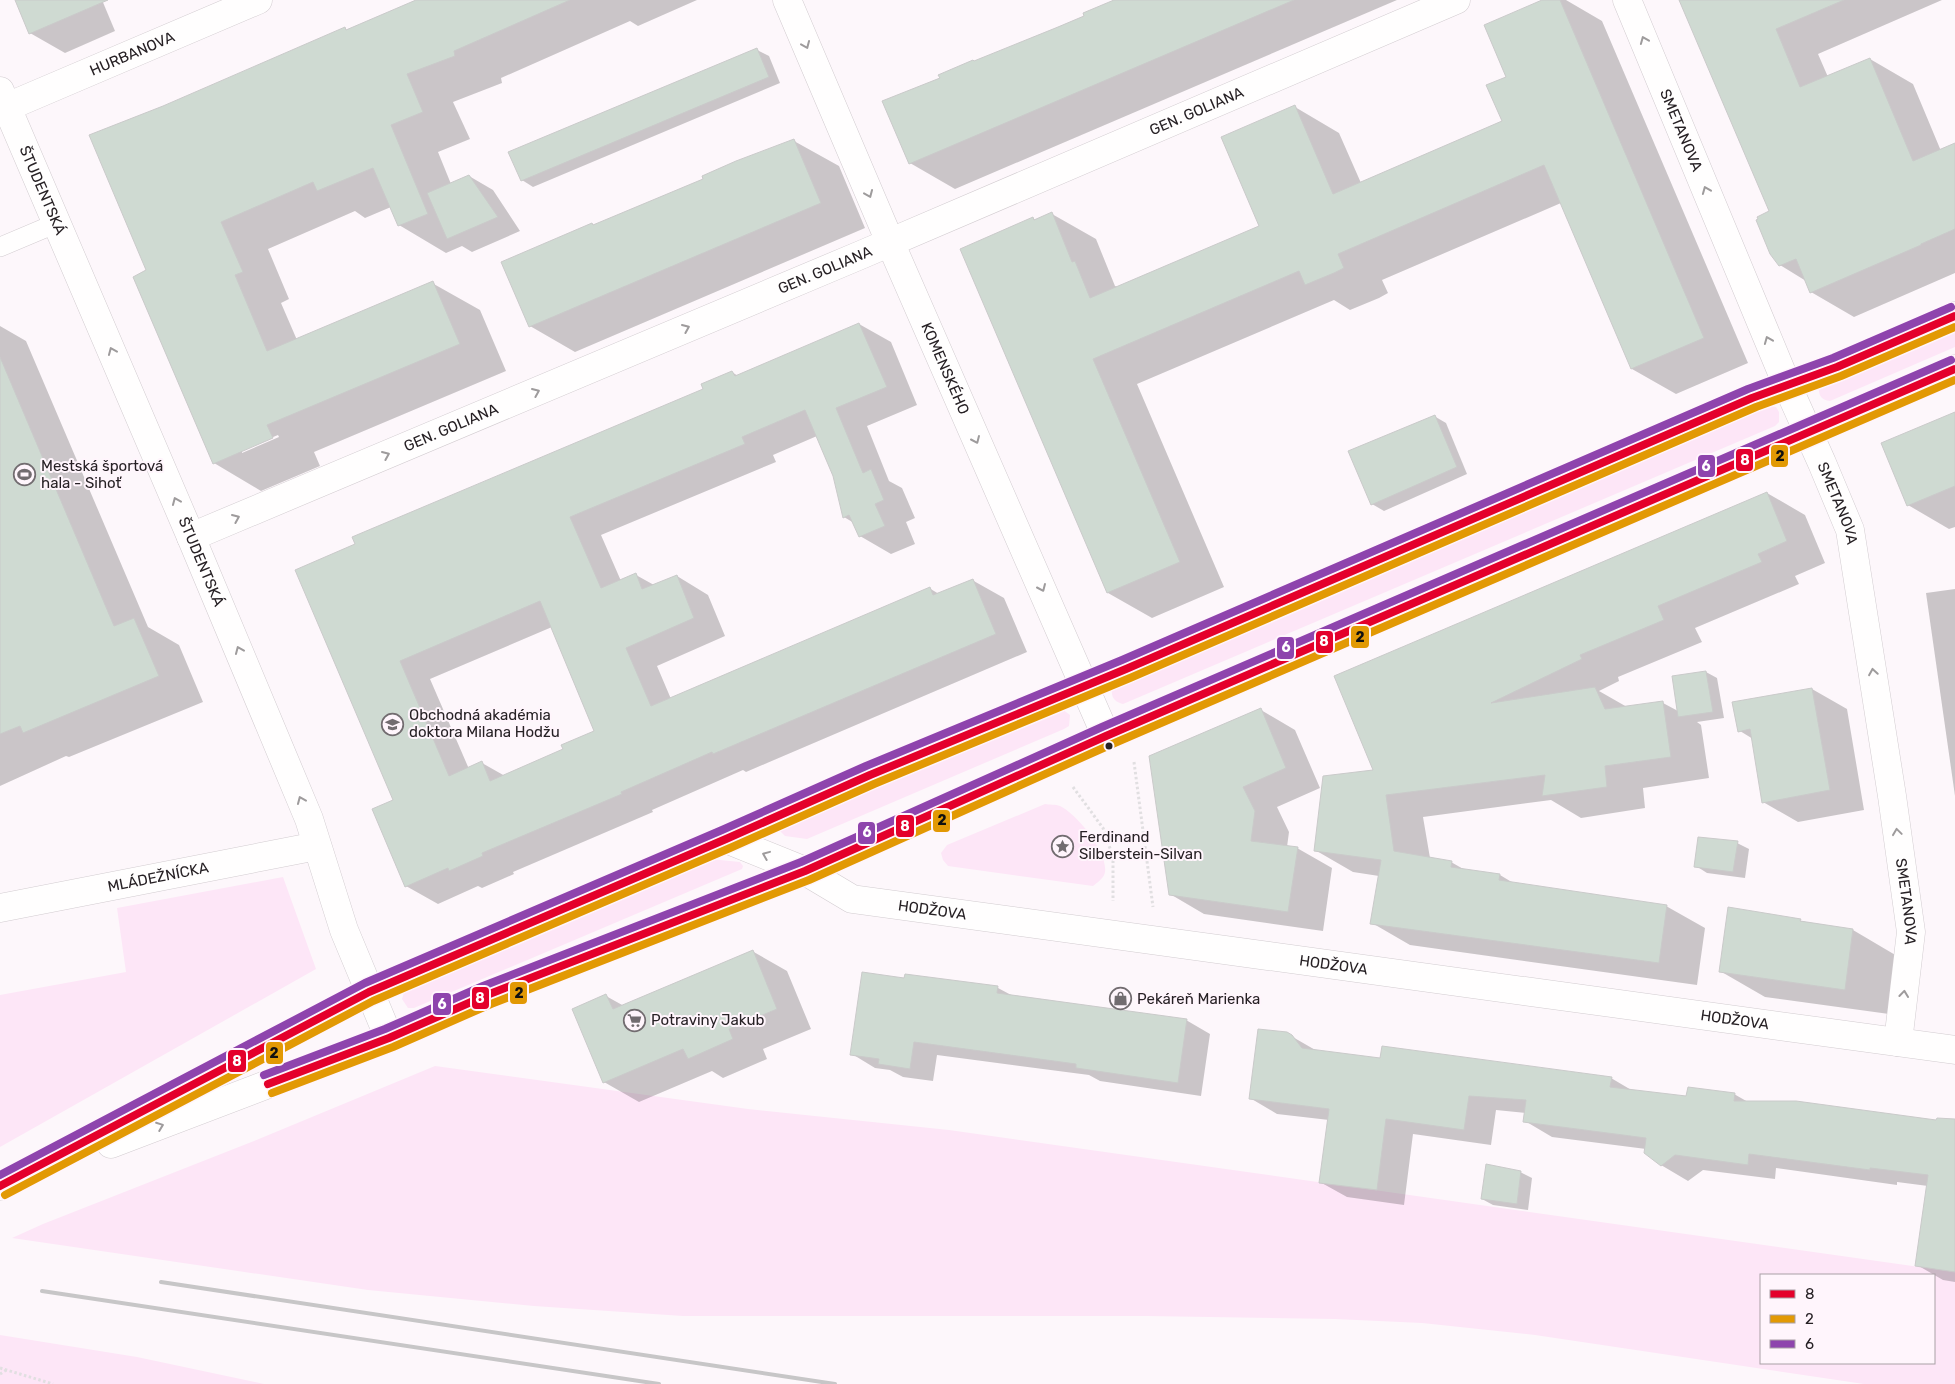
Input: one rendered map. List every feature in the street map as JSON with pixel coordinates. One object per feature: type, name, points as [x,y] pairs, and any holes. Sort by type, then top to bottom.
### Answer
[{"type":"street","name":"HURBANOVA","points":[[3,99],[258,0]]},
{"type":"street","name":"KOMENSKÉHO","points":[[787,0],[890,242],[1106,736]]},
{"type":"street","name":"GEN. GOLIANA","points":[[192,537],[1456,0]]},
{"type":"street","name":"SMETANOVA","points":[[1628,0],[1786,385],[1850,530],[1892,796],[1911,932],[1898,1042]]},
{"type":"street","name":"ŠTUDENTSKÁ","points":[[3,99],[192,537],[309,819],[344,930],[389,1038]]},
{"type":"street","points":[[0,1187],[369,992],[870,775],[1083,687],[1734,405],[1837,367],[1955,316]]},
{"type":"street","points":[[0,1187],[389,1038],[486,995],[805,871],[1106,736],[1955,369]]},
{"type":"street","name":"HODŽOVA","points":[[726,839],[805,871],[852,900],[1955,1050]]},
{"type":"street","name":"MLÁDEŽNÍCKA","points":[[0,908],[317,846]]},
{"type":"lane","points":[[0,246],[57,223]]},
{"type":"path","points":[[1133,754],[1153,907]]},
{"type":"path","points":[[1070,782],[1103,828],[1113,857],[1113,901]]},
{"type":"path","points":[[0,1368],[54,1384]]},
{"type":"path","points":[[0,1374],[8,1369]]},
{"type":"shaded area","points":[[1955,324],[1955,347],[1830,401],[1821,397],[1819,386]]},
{"type":"shaded area","points":[[1766,405],[1776,407],[1779,412],[1779,422],[1775,426],[1123,704],[1116,701],[1113,697],[1112,690]]},
{"type":"shaded area","points":[[1062,709],[1070,715],[1069,726],[1064,729],[807,839],[785,836],[780,831],[781,828]]},
{"type":"shaded area","points":[[1045,804],[1058,805],[1067,810],[1097,844],[1105,864],[1105,872],[1102,878],[1093,886],[948,866],[943,860],[941,853],[947,845]]},
{"type":"shaded area","points":[[710,859],[740,862],[743,866],[742,869],[414,1008],[408,1008],[402,999],[405,989]]},
{"type":"shaded area","points":[[283,877],[316,969],[0,1147],[0,995],[126,972],[117,908]]},
{"type":"shaded area","points":[[435,1066],[748,1109],[949,1130],[1955,1272],[1955,1384],[1864,1384],[1535,1335],[1422,1323],[1335,1319],[1147,1316],[683,1316],[534,1306],[368,1290],[12,1238],[254,1141]]},
{"type":"shaded area","points":[[0,1335],[137,1357],[264,1384],[0,1384]]},
{"type":"building","points":[[15,0],[108,0],[29,34]]},
{"type":"building","points":[[416,0],[570,0],[454,51],[455,56],[407,74],[423,112],[391,125],[428,214],[398,226],[373,168],[317,191],[313,182],[221,222],[243,272],[235,275],[267,351],[433,281],[460,344],[267,425],[273,438],[213,464],[133,277],[146,270],[89,135],[163,106],[345,27],[346,30]]},
{"type":"building","points":[[1114,0],[1294,0],[909,164],[882,101],[940,78],[938,75],[973,60],[1084,16],[1083,13]]},
{"type":"building","points":[[1542,0],[1560,0],[1704,338],[1631,369],[1544,165],[1338,254],[1344,268],[1334,273],[1305,285],[1299,271],[1093,359],[1180,562],[1107,593],[960,249],[1033,217],[1034,220],[1052,212],[1072,262],[1075,261],[1090,298],[1259,226],[1221,137],[1295,105],[1333,194],[1502,121],[1486,85],[1506,77],[1484,25]]},
{"type":"building","points":[[1679,0],[1844,0],[1776,29],[1800,87],[1870,58],[1913,161],[1955,143],[1955,229],[1810,293],[1796,259],[1779,266],[1770,254],[1756,220],[1758,219],[1757,217],[1769,211]]},
{"type":"building","points":[[757,48],[769,77],[521,181],[508,152]]},
{"type":"building","points":[[794,139],[821,203],[529,327],[501,262],[703,179],[702,176],[736,161]]},
{"type":"building","points":[[469,175],[498,217],[447,239],[427,193]]},
{"type":"building","points":[[859,323],[887,387],[836,408],[863,473],[871,469],[884,500],[875,504],[885,526],[859,537],[849,515],[843,518],[833,476],[805,410],[742,437],[745,444],[570,517],[601,588],[636,573],[642,589],[677,575],[694,618],[626,648],[651,706],[930,587],[933,595],[973,579],[996,634],[713,754],[712,752],[621,792],[622,794],[482,853],[483,856],[449,871],[448,868],[405,887],[372,809],[393,800],[295,570],[355,544],[352,537],[703,389],[701,384],[732,371],[735,376]],"holes":[[[540,601],[594,731],[561,745],[563,749],[490,781],[482,761],[449,776],[400,661]]]},
{"type":"building","name":"Mestská športová hala - Sihoť","points":[[0,357],[114,626],[134,618],[159,676],[23,733],[20,726],[0,734]]},
{"type":"building","points":[[1955,412],[1955,486],[1907,506],[1881,443]]},
{"type":"building","points":[[1435,415],[1457,467],[1371,505],[1348,451]]},
{"type":"building","points":[[1767,492],[1787,541],[1758,554],[1762,562],[1658,606],[1664,620],[1580,655],[1582,659],[1491,703],[1595,687],[1605,709],[1663,701],[1671,757],[1605,766],[1607,787],[1542,796],[1545,775],[1386,795],[1394,851],[1452,861],[1451,867],[1500,874],[1499,880],[1667,905],[1659,963],[1370,924],[1381,860],[1314,851],[1323,776],[1373,770],[1334,676]]},
{"type":"building","points":[[1706,671],[1713,712],[1678,717],[1672,676]]},
{"type":"building","points":[[1812,688],[1830,790],[1762,803],[1750,729],[1738,732],[1732,702]]},
{"type":"building","points":[[1261,708],[1286,768],[1243,787],[1255,811],[1251,841],[1298,847],[1288,912],[1169,895],[1149,756]]},
{"type":"building","points":[[1698,837],[1738,841],[1733,872],[1694,867]]},
{"type":"building","points":[[1728,907],[1853,929],[1845,990],[1719,972]]},
{"type":"building","points":[[753,950],[777,1009],[729,1029],[733,1039],[688,1059],[683,1049],[603,1083],[572,1009],[606,994],[613,1009]]},
{"type":"building","points":[[862,972],[904,978],[905,974],[998,986],[997,993],[1187,1019],[1178,1083],[1076,1068],[1076,1064],[914,1042],[910,1069],[878,1064],[879,1059],[850,1055]]},
{"type":"building","points":[[1258,1029],[1287,1032],[1292,1035],[1302,1048],[1380,1058],[1382,1046],[1612,1077],[1610,1087],[1686,1096],[1688,1087],[1735,1093],[1734,1101],[1796,1101],[1936,1120],[1937,1118],[1955,1119],[1955,1272],[1915,1266],[1928,1175],[1870,1168],[1870,1170],[1749,1154],[1748,1165],[1675,1155],[1661,1166],[1644,1153],[1646,1138],[1523,1122],[1526,1100],[1469,1096],[1464,1130],[1386,1119],[1377,1190],[1319,1183],[1329,1109],[1249,1099]]},
{"type":"building","points":[[1486,1164],[1521,1171],[1517,1204],[1481,1199]]},
{"type":"railway","points":[[161,1282],[835,1384]]},
{"type":"railway","points":[[42,1291],[659,1384]]},
{"type":"transit line","name":"6","points":[[0,1175],[365,983],[866,766],[1122,660],[1748,389],[1833,358],[1951,307]]},
{"type":"transit line","name":"8","points":[[0,1186],[369,992],[870,775],[1126,669],[1752,398],[1837,367],[1955,316]]},
{"type":"transit line","name":"2","points":[[5,1195],[373,1001],[874,784],[1130,678],[1756,407],[1841,376],[1955,327]]},
{"type":"transit line","name":"6","points":[[264,1075],[385,1029],[483,986],[801,862],[1102,727],[1951,360]]},
{"type":"transit line","name":"8","points":[[268,1084],[389,1038],[487,995],[805,871],[1106,736],[1955,369]]},
{"type":"transit line","name":"2","points":[[272,1093],[393,1047],[491,1004],[809,880],[1110,745],[1955,380]]},
{"type":"place","name":"Mestská športová hala - Sihoť","points":[[25,475]]},
{"type":"place","name":"Obchodná akadémia doktora Milana Hodžu","points":[[393,724]]},
{"type":"place","name":"Ferdinand Silberstein-Silvan","points":[[1063,846]]},
{"type":"place","name":"Pekáreň Marienka","points":[[1121,999]]},
{"type":"place","name":"Potraviny Jakub","points":[[635,1020]]}]
